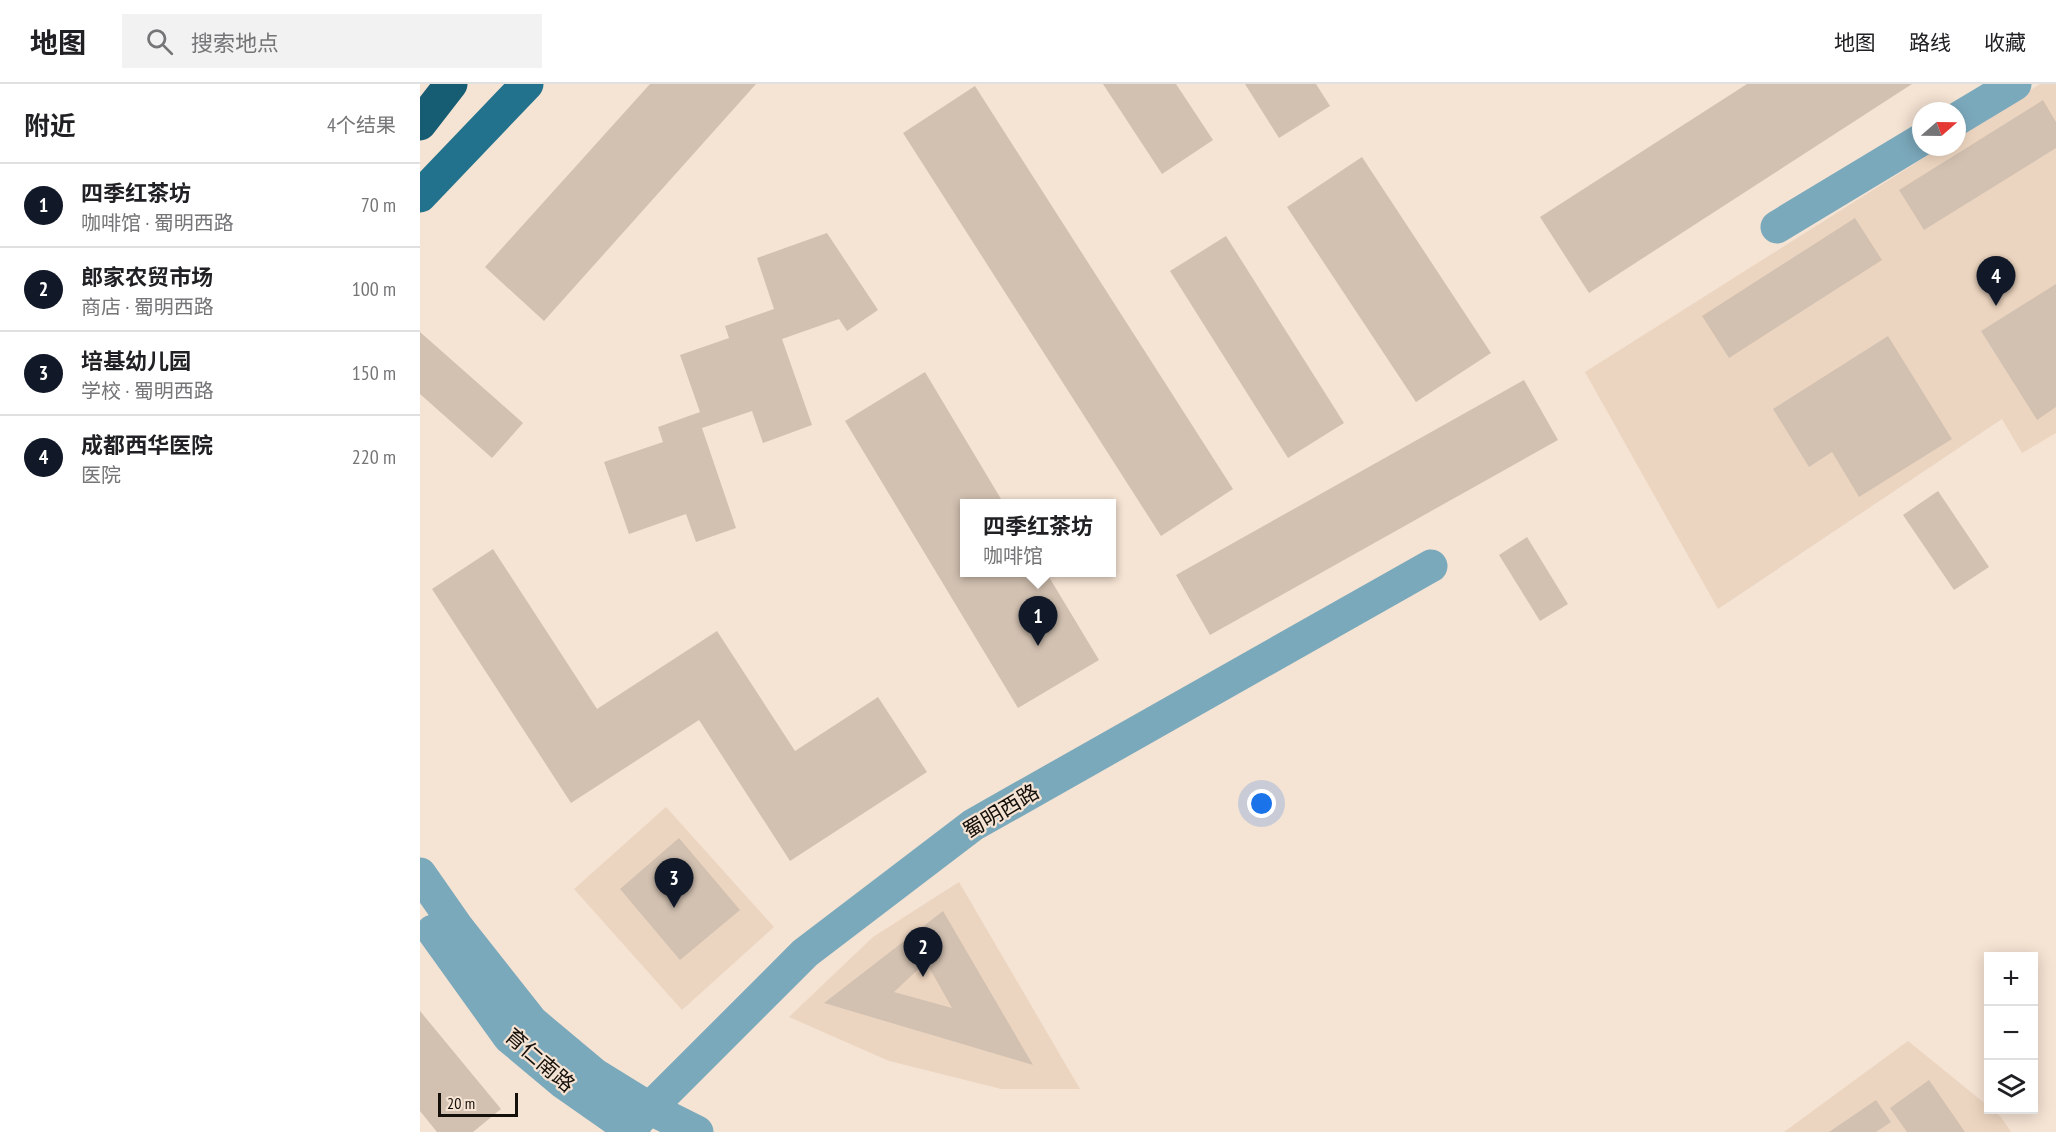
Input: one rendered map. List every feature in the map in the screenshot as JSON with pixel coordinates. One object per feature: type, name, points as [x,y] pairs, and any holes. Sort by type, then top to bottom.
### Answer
[{"type":"highway","points":[[420,124],[451,84]]},
{"type":"main road","points":[[420,196],[527,84]]},
{"type":"street","points":[[1966,114],[2015,84]]},
{"type":"street","points":[[1777,227],[1912,146]]},
{"type":"street","name":"蜀明西路","points":[[635,1126],[805,953],[973,825],[1431,566]]},
{"type":"street","points":[[420,874],[457,927],[532,1022],[594,1074],[635,1126],[697,1132]]},
{"type":"street","name":"育仁南路","points":[[420,913],[509,1037],[564,1083],[635,1126]]},
{"type":"shaded area","points":[[2040,84],[2056,84],[2056,433],[2022,453],[2002,419],[1718,609],[1585,372],[1927,156],[1966,156],[1966,131]]},
{"type":"shaded area","points":[[666,807],[774,927],[682,1010],[574,889]]},
{"type":"shaded area","points":[[959,882],[1080,1089],[1001,1089],[889,1061],[789,1017],[873,937]]},
{"type":"shaded area","points":[[1908,1041],[1984,1103],[1984,1114],[1997,1114],[2001,1117],[2011,1132],[1784,1132]]},
{"type":"building","points":[[650,84],[756,84],[544,321],[485,267]]},
{"type":"building","points":[[1103,84],[1176,84],[1213,140],[1162,174]]},
{"type":"building","points":[[1245,84],[1316,84],[1330,106],[1279,138]]},
{"type":"building","points":[[1747,84],[1912,84],[1589,293],[1540,217]]},
{"type":"building","points":[[975,86],[1233,489],[1161,536],[903,133]]},
{"type":"building","points":[[2043,100],[2056,122],[2056,148],[1924,230],[1899,190],[1953,156],[1966,156],[1966,148]]},
{"type":"building","points":[[1362,157],[1491,353],[1416,402],[1287,207]]},
{"type":"building","points":[[1855,218],[1882,260],[1729,358],[1702,316]]},
{"type":"building","points":[[827,233],[878,310],[847,331],[839,319],[782,339],[812,425],[763,443],[752,411],[702,428],[736,528],[696,542],[686,514],[629,534],[604,462],[663,442],[658,427],[700,412],[680,355],[729,338],[725,326],[774,309],[757,258]]},
{"type":"building","points":[[1226,236],[1344,423],[1288,458],[1170,271]]},
{"type":"building","points":[[2056,284],[2056,407],[2037,420],[1981,331]]},
{"type":"building","points":[[420,332],[523,423],[492,458],[420,394]]},
{"type":"building","points":[[1888,336],[1952,439],[1859,497],[1832,452],[1809,467],[1773,409]]},
{"type":"building","points":[[925,372],[1001,499],[960,499],[960,577],[1049,577],[1099,660],[1018,708],[845,421]]},
{"type":"building","points":[[1524,380],[1558,440],[1210,635],[1176,575]]},
{"type":"building","points":[[1938,491],[1989,567],[1954,590],[1903,515]]},
{"type":"building","points":[[1527,537],[1568,604],[1540,621],[1499,555]]},
{"type":"building","points":[[493,549],[597,709],[717,631],[795,751],[878,697],[927,772],[790,861],[699,720],[571,803],[432,589]]},
{"type":"building","points":[[679,838],[740,910],[680,960],[620,889]]},
{"type":"building","points":[[943,911],[1033,1065],[824,1003]],"holes":[[[926,962],[952,1008],[894,992]]]},
{"type":"building","points":[[420,1011],[501,1109],[473,1132],[437,1132],[420,1111]]},
{"type":"building","points":[[1929,1080],[1965,1132],[1907,1132],[1890,1108]]},
{"type":"building","points":[[1876,1100],[1891,1122],[1876,1132],[1829,1132]]},
{"type":"place","name":"成都西华医院","points":[[1996,306]]},
{"type":"place","name":"四季红茶坊","points":[[1038,646]]},
{"type":"place","name":"培基幼儿园","points":[[674,908]]},
{"type":"place","name":"郎家农贸市场","points":[[923,977]]}]
